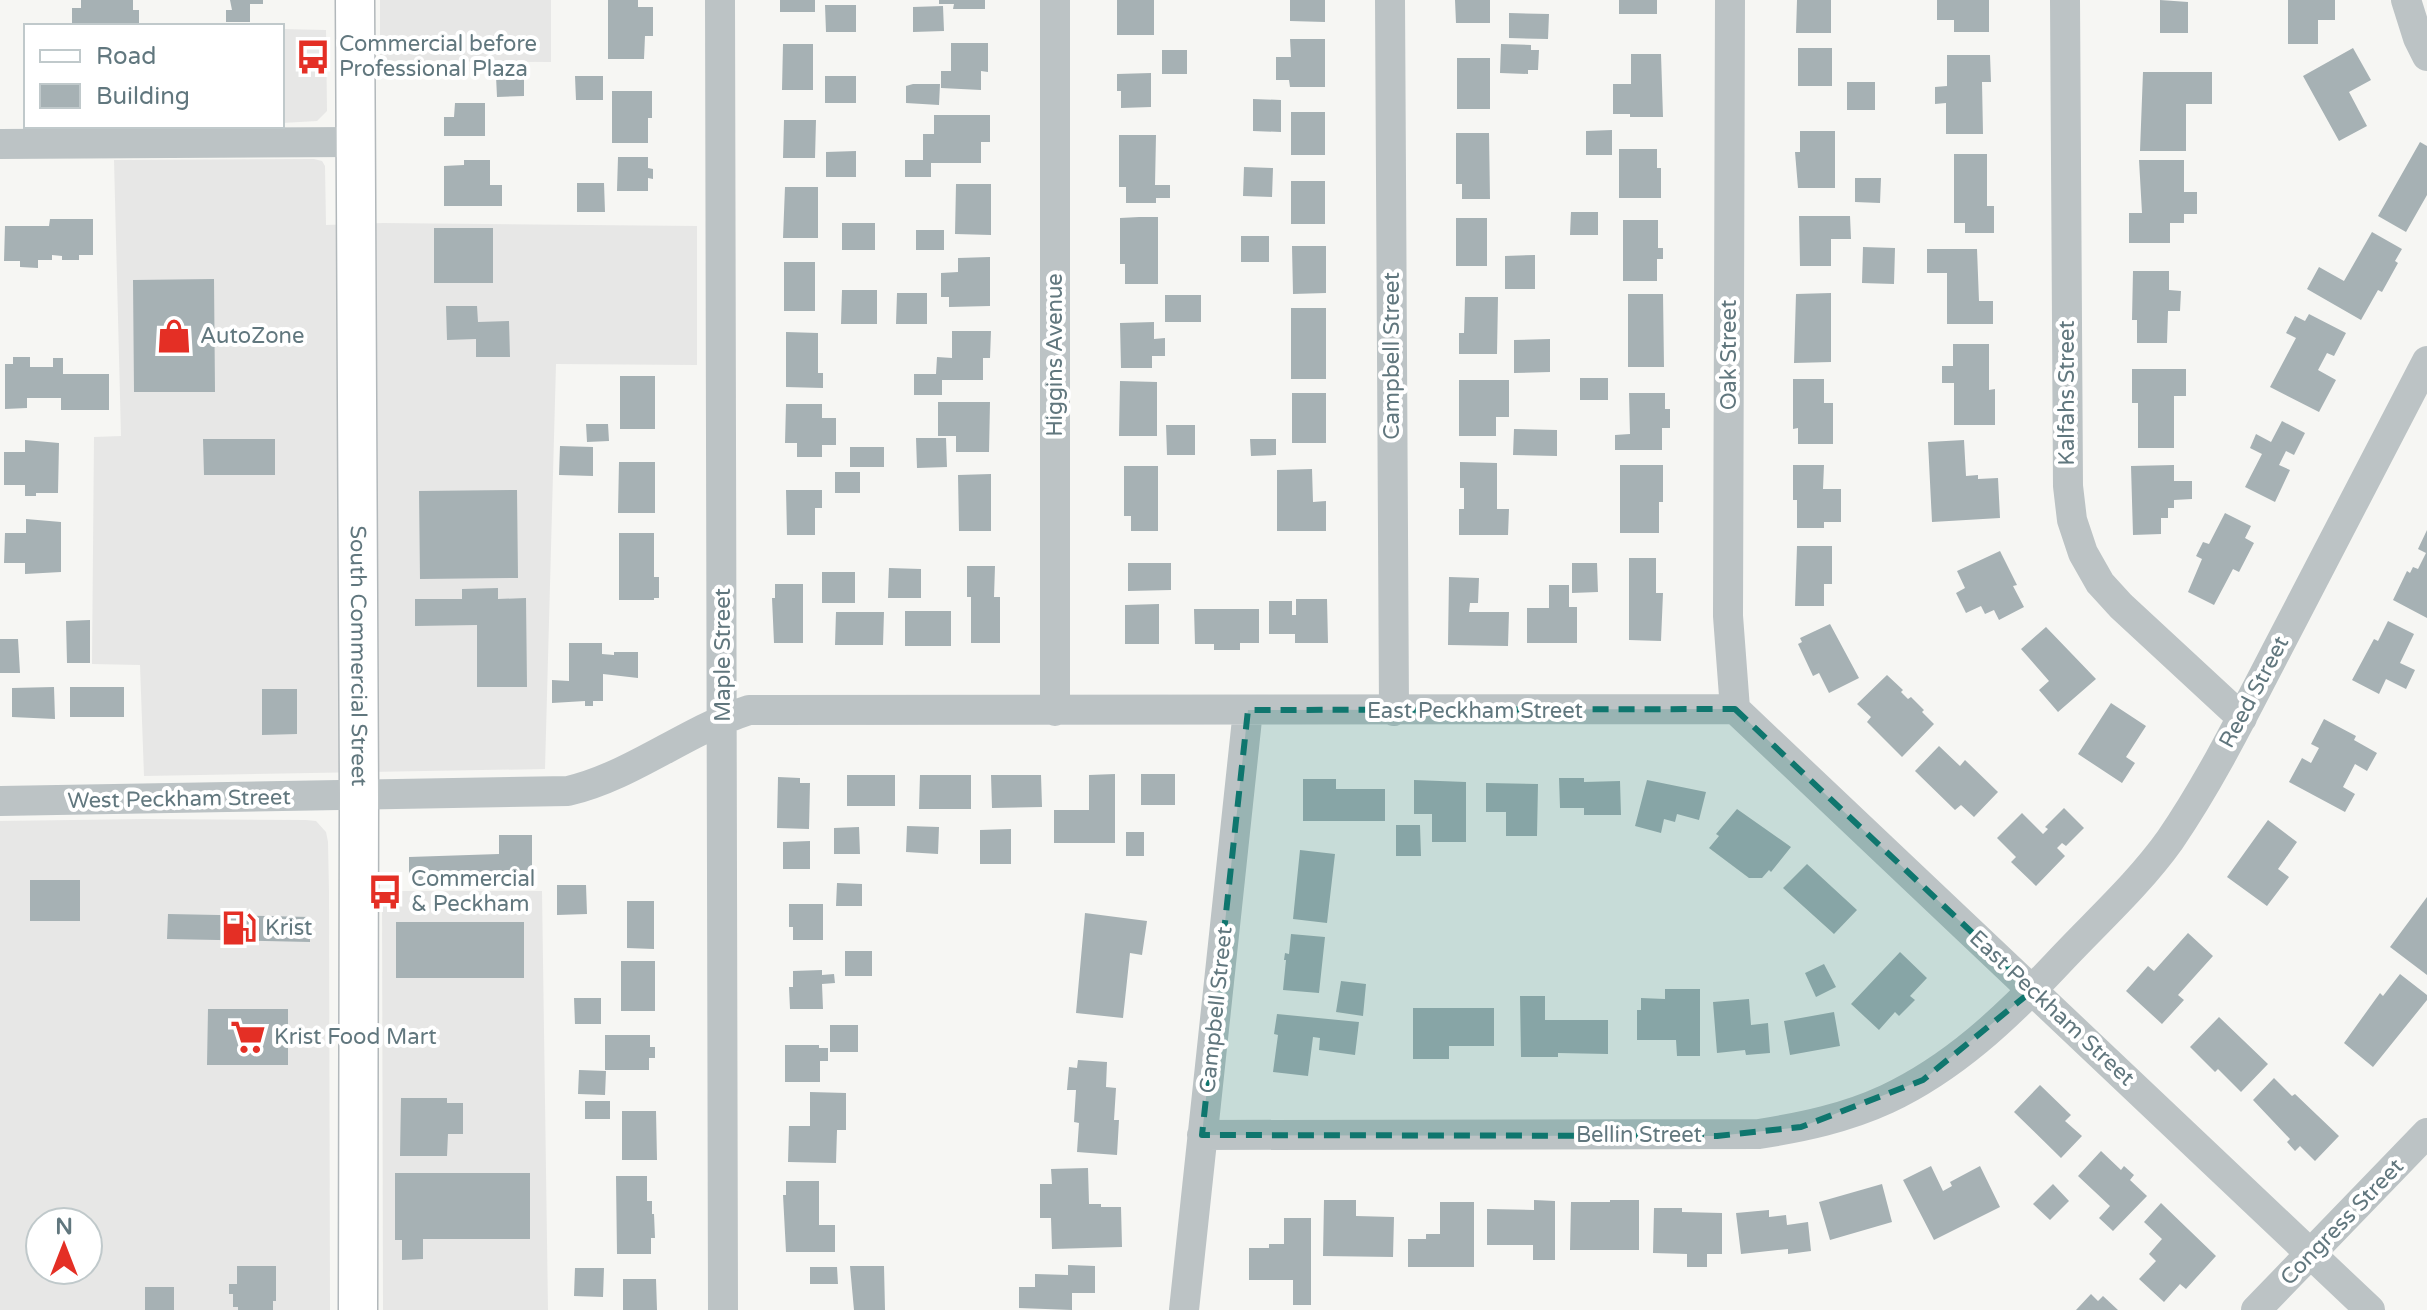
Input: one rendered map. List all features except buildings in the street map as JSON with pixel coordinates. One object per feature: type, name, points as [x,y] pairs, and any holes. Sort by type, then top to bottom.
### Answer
[{"type":"main road","name":"South Commercial Street","points":[[355,0],[358,1310]]},
{"type":"street","name":"Maple Street","points":[[720,0],[723,1310]]},
{"type":"street","name":"Higgins Avenue","points":[[1055,0],[1055,711]]},
{"type":"street","name":"Campbell Street","points":[[1390,0],[1394,711]]},
{"type":"street","name":"Oak Street","points":[[1730,0],[1728,616],[1735,709]]},
{"type":"street","name":"Kalfahs Street","points":[[2065,0],[2068,486],[2072,520],[2083,553],[2100,583],[2242,718]]},
{"type":"street","points":[[2406,0],[2427,56]]},
{"type":"street","points":[[0,144],[355,142]]},
{"type":"street","name":"Reed Street","points":[[2033,990],[2169,841],[2242,718],[2427,361]]},
{"type":"street","name":"East Peckham Street","points":[[359,796],[568,791],[593,785],[723,719],[749,710],[1735,709],[2370,1310]]},
{"type":"street","name":"Campbell Street","points":[[1184,1310],[1248,710]]},
{"type":"street","name":"West Peckham Street","points":[[0,801],[359,796]]},
{"type":"street","name":"Bellin Street","points":[[1202,1135],[1717,1136],[1759,1134],[1801,1127],[1845,1115],[1923,1080],[1990,1030],[2033,990]]},
{"type":"street","name":"Congress Street","points":[[2256,1310],[2427,1133]]},
{"type":"highlighted area","points":[[1735,709],[2033,990],[1923,1080],[1801,1127],[1717,1136],[1202,1135],[1248,710]]},
{"type":"shaded area","points":[[380,0],[551,0],[551,62],[380,61]]},
{"type":"shaded area","points":[[284,29],[326,30],[327,111],[317,121],[284,123]]},
{"type":"shaded area","points":[[114,160],[322,161],[325,166],[326,225],[697,226],[697,365],[556,364],[545,769],[144,776],[140,665],[92,664],[94,437],[121,436]]},
{"type":"shaded area","points":[[0,821],[316,821],[326,832],[328,842],[330,1310],[0,1310]]},
{"type":"shaded area","points":[[382,891],[542,891],[548,1310],[383,1310]]},
{"type":"place","name":"Commercial before Professional Plaza","points":[[313,57]]},
{"type":"place","name":"AutoZone","points":[[174,336]]},
{"type":"place","name":"Commercial & Peckham","points":[[385,892]]},
{"type":"place","name":"Krist","points":[[239,928]]},
{"type":"place","name":"Krist Food Mart","points":[[248,1037]]}]
